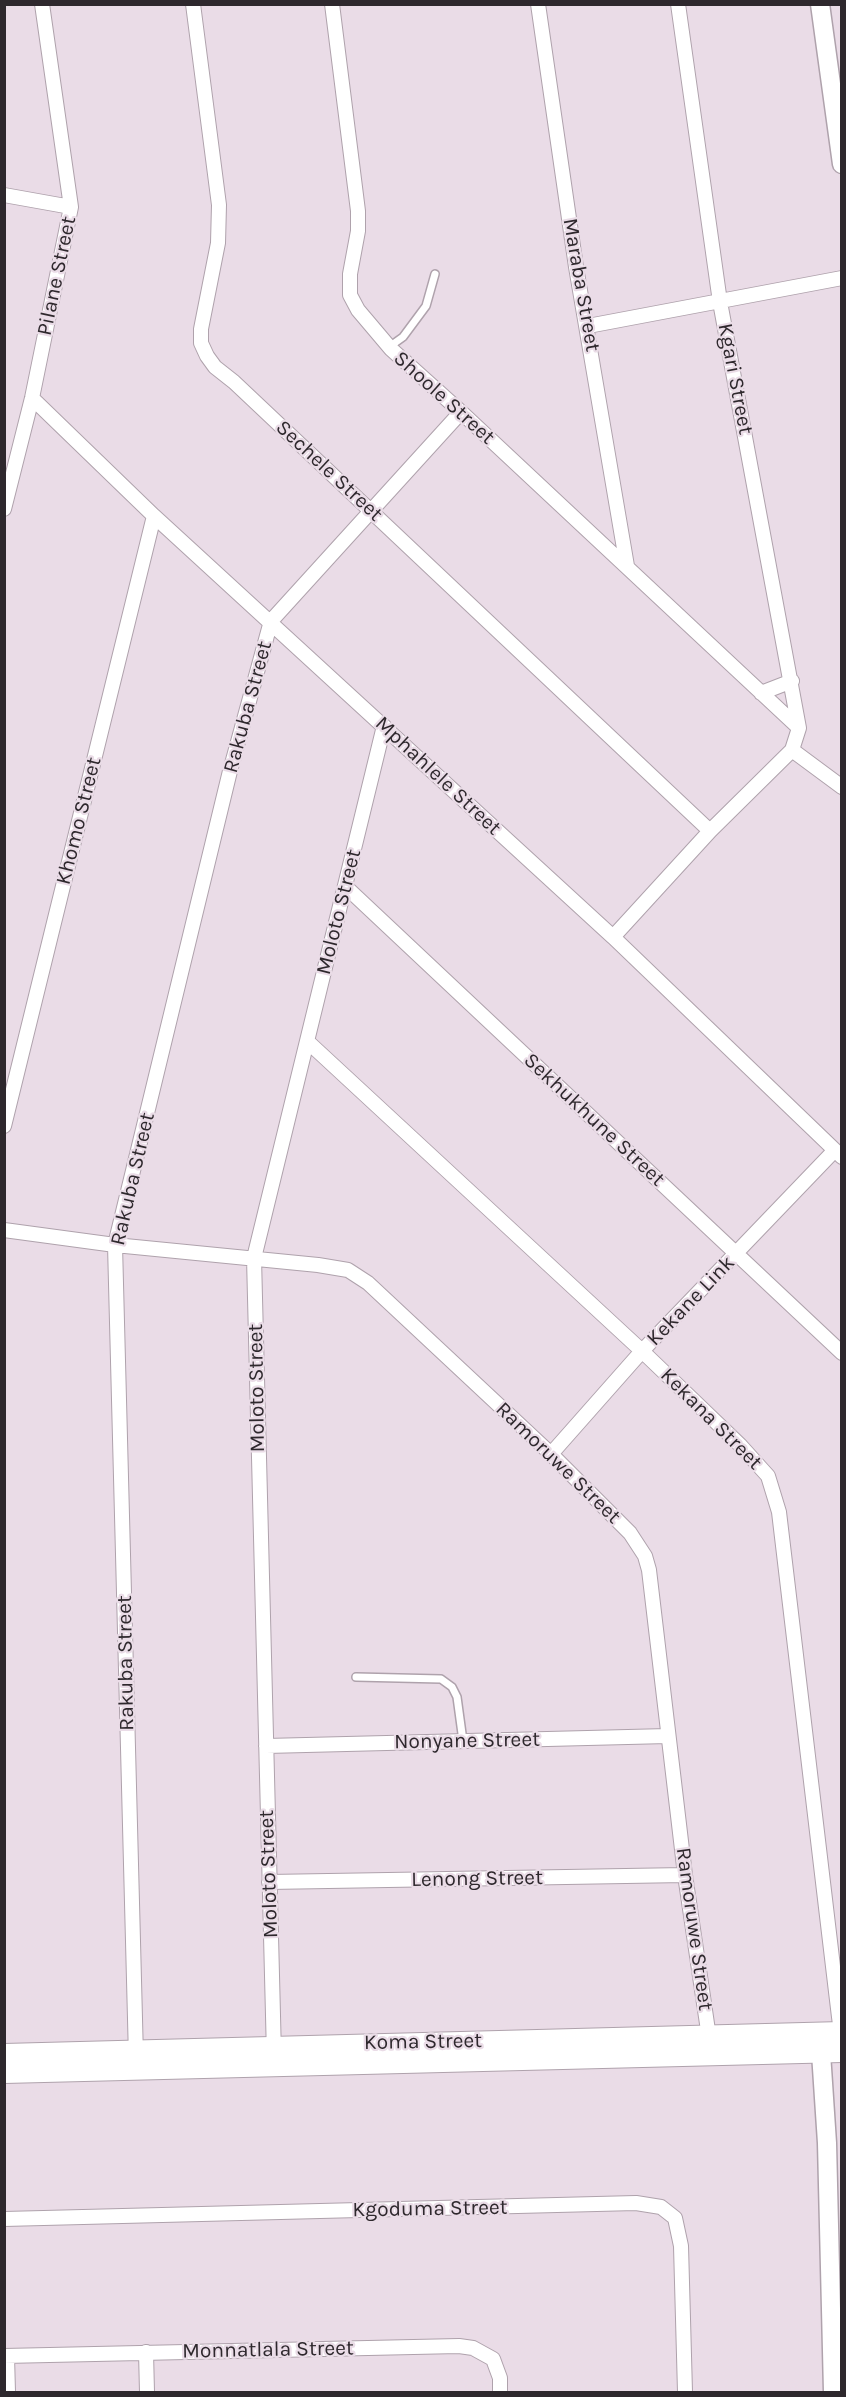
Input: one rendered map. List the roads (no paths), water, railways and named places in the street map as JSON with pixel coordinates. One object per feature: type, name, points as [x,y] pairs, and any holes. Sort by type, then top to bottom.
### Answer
[{"type":"main road","name":"Koma Street","points":[[4,2073],[136,2070],[274,2055],[709,2036],[835,2043]]},
{"type":"main road","name":"Koma Street","points":[[4,2054],[136,2049],[274,2055],[712,2055],[835,2043]]},
{"type":"street","name":"Pilane Street","points":[[4,509],[32,398],[71,207],[42,4]]},
{"type":"street","name":"Sechele Street","points":[[193,4],[219,223],[218,243],[201,329],[201,343],[207,356],[215,367],[710,831]]},
{"type":"street","name":"Shoole Street","points":[[332,4],[358,211],[358,231],[350,274],[350,295],[358,310],[389,347],[799,728]]},
{"type":"street","name":"Maraba Street","points":[[538,4],[576,267],[627,566]]},
{"type":"street","name":"Kgari Street","points":[[613,937],[710,831],[792,750],[799,728],[720,302],[678,4]]},
{"type":"street","points":[[820,4],[842,164]]},
{"type":"street","points":[[4,195],[71,207]]},
{"type":"street","points":[[588,327],[842,278]]},
{"type":"street","name":"Mphahlele Street","points":[[32,398],[154,516],[613,937],[838,1154]]},
{"type":"street","name":"Rakuba Street","points":[[136,2070],[115,1245],[230,771],[271,621],[461,412]]},
{"type":"street","name":"Khomo Street","points":[[4,1126],[154,516]]},
{"type":"street","points":[[761,693],[792,681]]},
{"type":"street","name":"Moloto Street","points":[[274,2055],[254,1258],[384,726]]},
{"type":"street","points":[[792,750],[842,787]]},
{"type":"street","name":"Sekhukhune Street","points":[[346,887],[842,1353]]},
{"type":"street","name":"Kekana Street","points":[[307,1041],[642,1351],[768,1476],[773,1488],[780,1523],[835,2043]]},
{"type":"street","name":"Kekane Link","points":[[551,1454],[642,1351],[838,1154]]},
{"type":"street","name":"Ramoruwe Street","points":[[4,1230],[115,1245],[339,1268],[357,1275],[551,1454],[619,1521],[638,1544],[645,1557],[652,1597],[685,1875],[712,2055]]},
{"type":"street","name":"Nonyane Street","points":[[266,1746],[668,1736]]},
{"type":"street","name":"Lenong Street","points":[[269,1882],[685,1875]]},
{"type":"street","points":[[833,2392],[835,2043]]},
{"type":"street","name":"Kgoduma Street","points":[[4,2219],[636,2203],[655,2206],[669,2212],[679,2227],[685,2392]]},
{"type":"street","name":"Monnatlala Street","points":[[6,2356],[459,2346],[473,2348],[492,2359],[497,2366],[500,2392]]},
{"type":"street","points":[[146,2352],[147,2392]]},
{"type":"street","points":[[6,2356],[8,2392]]},
{"type":"lane","points":[[389,347],[403,337],[426,306],[435,274]]},
{"type":"lane","points":[[356,1677],[441,1679],[452,1687],[457,1697],[463,1741]]}]
